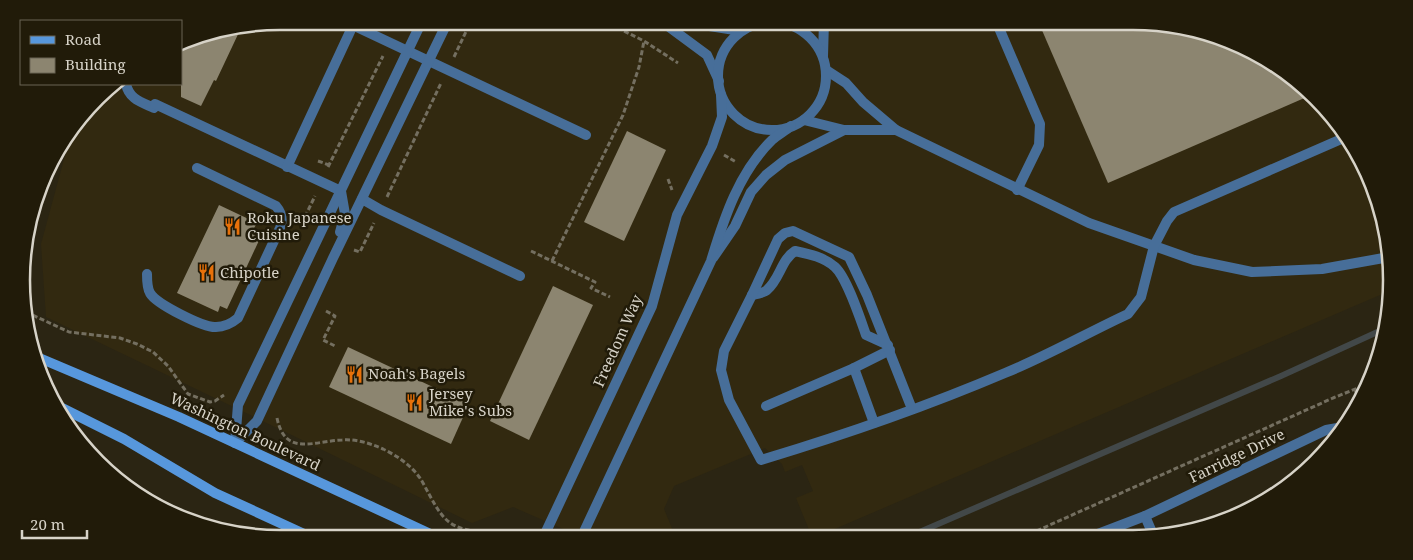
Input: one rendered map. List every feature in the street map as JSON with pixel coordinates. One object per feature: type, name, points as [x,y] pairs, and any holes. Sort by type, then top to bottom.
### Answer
[{"type":"main road","name":"Washington Boulevard","points":[[43,359],[179,417],[421,530]]},
{"type":"main road","points":[[66,410],[124,439],[215,493],[296,530]]},
{"type":"street","points":[[287,166],[348,30]]},
{"type":"street","points":[[365,30],[586,135]]},
{"type":"street","points":[[234,443],[238,404],[418,30]]},
{"type":"street","points":[[234,443],[257,421],[333,258],[444,30]]},
{"type":"street","points":[[673,30],[707,55],[722,95],[728,107],[738,118],[750,125],[763,129],[778,130],[804,120],[822,98],[826,84],[823,56],[824,30]]},
{"type":"street","points":[[735,30],[741,31]]},
{"type":"street","points":[[801,30],[807,33],[823,56]]},
{"type":"street","points":[[1000,30],[1040,124],[1040,145],[1017,190]]},
{"type":"street","points":[[718,81],[723,53],[730,41],[741,31]]},
{"type":"street","points":[[826,70],[846,83],[863,102],[896,130],[1017,190],[1089,223],[1194,260],[1252,272],[1322,270],[1382,258]]},
{"type":"street","points":[[126,85],[134,99],[155,106],[341,191]]},
{"type":"street","name":"Freedom Way","points":[[547,530],[652,306],[677,215],[712,146],[722,117],[722,95]]},
{"type":"street","points":[[804,120],[844,130],[896,130]]},
{"type":"street","points":[[585,530],[711,261],[723,220],[748,169],[772,140],[791,126]]},
{"type":"street","points":[[711,261],[735,226],[751,192],[766,175],[784,160],[844,130]]},
{"type":"street","points":[[912,409],[867,294],[849,257],[793,231],[785,233],[778,239],[724,351],[721,370],[728,400],[761,460],[832,439],[912,409],[1006,373],[1128,314],[1141,297],[1154,246],[1174,212],[1341,140]]},
{"type":"street","points":[[147,274],[148,290],[151,295],[168,307],[208,326],[224,326],[238,318],[280,228],[282,223],[281,211],[276,206],[197,168]]},
{"type":"street","points":[[333,258],[345,214],[341,191]]},
{"type":"street","points":[[362,199],[381,210],[520,276]]},
{"type":"street","points":[[752,295],[767,290],[778,276],[788,256],[795,252],[823,259],[837,268],[847,287],[866,335],[889,348]]},
{"type":"street","points":[[766,406],[854,368],[889,348]]},
{"type":"street","points":[[854,368],[874,423]]},
{"type":"street","name":"Farridge Drive","points":[[1108,530],[1145,516],[1326,430],[1334,429]]},
{"type":"street","points":[[1145,516],[1151,529]]},
{"type":"path","points":[[349,258],[353,249],[360,252],[467,30]]},
{"type":"path","points":[[622,30],[644,41],[678,64]]},
{"type":"path","points":[[552,261],[622,115],[644,41]]},
{"type":"path","points":[[719,152],[737,162]]},
{"type":"path","points":[[531,251],[595,282],[591,288],[610,297]]},
{"type":"path","points":[[324,310],[335,316],[323,340],[335,346]]},
{"type":"path","points":[[32,315],[69,332],[120,338],[137,344],[154,352],[168,366],[188,394],[205,401],[215,401]]},
{"type":"path","points":[[1039,530],[1333,398],[1358,389]]},
{"type":"path","points":[[278,412],[277,418],[281,432],[291,441],[300,445],[342,440],[363,440],[406,462],[422,482],[442,518],[458,528],[466,530]]},
{"type":"shaded area","points":[[280,30],[1133,30],[1165,32],[1260,65],[1298,92],[1321,115],[1350,155],[1370,200],[1381,247],[1382,294],[832,530],[809,530],[796,498],[813,491],[802,465],[785,472],[782,464],[765,448],[674,486],[664,509],[673,530],[566,530],[513,507],[472,523],[46,317],[41,244],[66,152],[92,115],[124,85],[182,85],[182,50],[200,43],[247,32]]},
{"type":"building","points":[[1042,30],[1133,30],[1166,32],[1198,39],[1229,49],[1258,63],[1304,98],[1108,183]]},
{"type":"building","points":[[238,34],[216,81],[214,80],[201,106],[181,97],[182,50],[200,43]]},
{"type":"building","points":[[627,131],[666,150],[624,241],[584,222]]},
{"type":"building","points":[[219,205],[257,223],[253,230],[262,234],[227,309],[220,306],[218,312],[177,293]]},
{"type":"building","points":[[553,286],[593,305],[529,440],[490,421]]},
{"type":"building","points":[[348,347],[469,404],[451,444],[329,387]]},
{"type":"waterway","points":[[924,530],[1281,376],[1377,332]]},
{"type":"place","name":"Roku Japanese Cuisine","points":[[233,227]]},
{"type":"place","name":"Chipotle","points":[[206,273]]},
{"type":"place","name":"Noah's Bagels","points":[[354,374]]},
{"type":"place","name":"Jersey Mike's Subs","points":[[415,403]]}]
